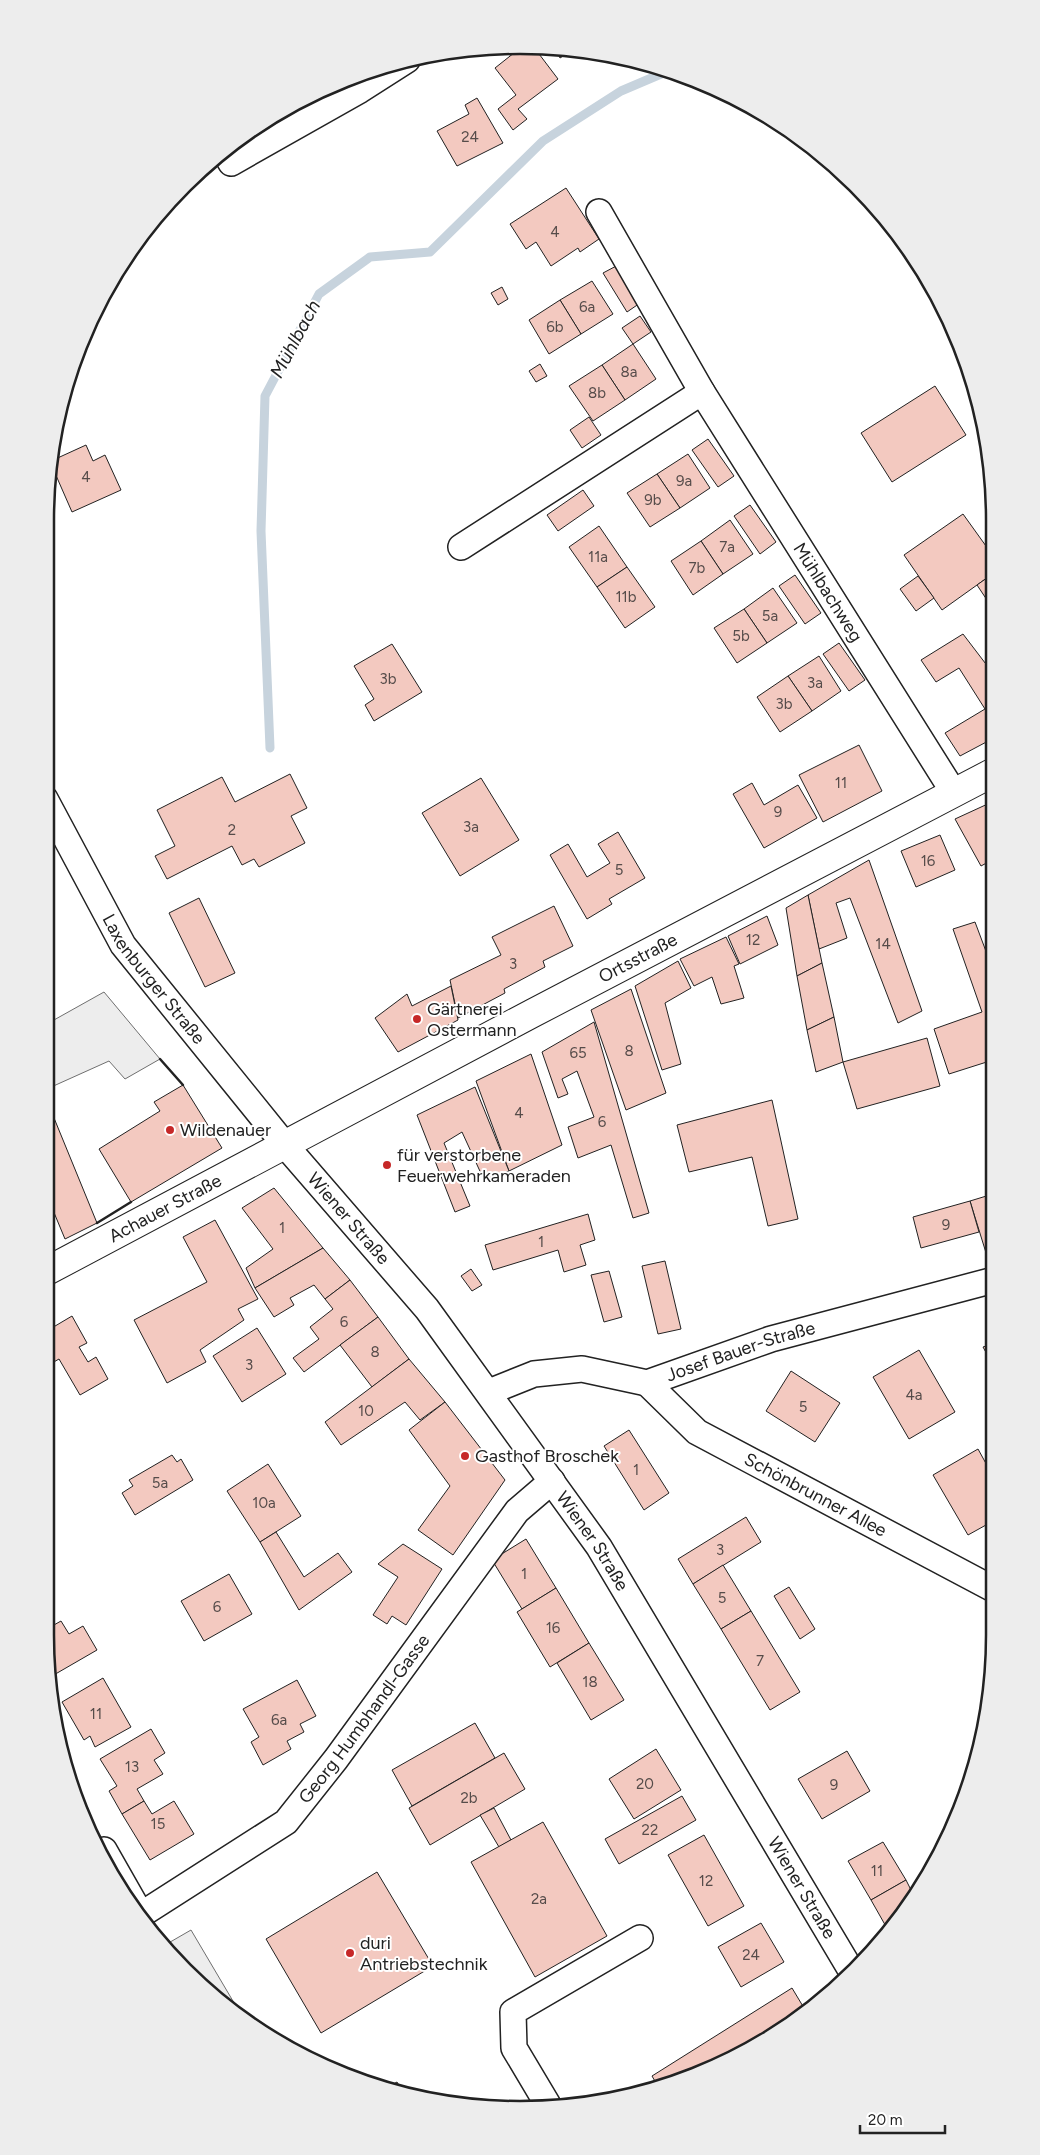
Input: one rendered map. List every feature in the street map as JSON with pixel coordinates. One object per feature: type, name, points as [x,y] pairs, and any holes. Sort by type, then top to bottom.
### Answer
[{"type":"street","points":[[228,157],[231,163],[385,74]]},
{"type":"street","name":"Mühlbachweg","points":[[599,212],[702,392],[954,793]]},
{"type":"street","points":[[461,547],[702,392]]},
{"type":"street","name":"Ortsstraße","points":[[285,1145],[534,1012],[986,776]]},
{"type":"street","name":"Laxenburger Straße","points":[[54,817],[123,945],[285,1145]]},
{"type":"street","name":"Achauer Straße","points":[[54,1267],[285,1145]]},
{"type":"street","name":"Wiener Straße","points":[[285,1145],[427,1309],[489,1392],[599,1547],[849,1966]]},
{"type":"street","name":"Josef Bauer-Straße","points":[[489,1392],[534,1374],[582,1369],[647,1383],[771,1339],[986,1282]]},
{"type":"street","name":"Schönbrunner Allee","points":[[647,1383],[697,1432],[986,1585]]},
{"type":"street","name":"Georg Humbhandl-Gasse","points":[[145,1912],[286,1822],[336,1759],[517,1511],[552,1481]]},
{"type":"street","points":[[545,2100],[514,2048],[513,2012],[640,1938]]},
{"type":"shaded area","points":[[104,992],[160,1059],[125,1079],[109,1061],[54,1086],[54,1020]]},
{"type":"shaded area","points":[[191,1930],[235,2004],[190,1965],[169,1942]]},
{"type":"building","points":[[512,54],[540,55],[558,79],[518,109],[527,119],[513,130],[498,109],[516,95],[495,68]]},
{"type":"building","points":[[477,98],[503,143],[457,166],[437,131],[469,114],[465,105]]},
{"type":"building","points":[[566,188],[599,239],[580,252],[578,248],[551,266],[536,242],[526,249],[510,224]]},
{"type":"building","points":[[620,264],[643,301],[627,312],[603,273]]},
{"type":"building","points":[[592,281],[613,314],[581,334],[560,300]]},
{"type":"building","points":[[502,287],[508,299],[498,305],[491,293]]},
{"type":"building","points":[[560,300],[581,334],[549,354],[529,320]]},
{"type":"building","points":[[640,316],[651,332],[633,344],[622,328]]},
{"type":"building","points":[[633,344],[656,379],[625,400],[602,365]]},
{"type":"building","points":[[540,364],[547,376],[536,382],[529,371]]},
{"type":"building","points":[[602,365],[625,400],[593,421],[569,386]]},
{"type":"building","points":[[935,386],[966,435],[892,482],[861,433]]},
{"type":"building","points":[[589,417],[601,435],[582,448],[570,430]]},
{"type":"building","points":[[708,439],[734,476],[718,487],[692,450]]},
{"type":"building","points":[[86,445],[93,461],[105,455],[121,490],[72,512],[56,476],[58,458]]},
{"type":"building","points":[[688,454],[710,488],[680,508],[657,474]]},
{"type":"building","points":[[657,474],[680,508],[650,527],[627,493]]},
{"type":"building","points":[[583,490],[594,506],[558,531],[547,515]]},
{"type":"building","points":[[750,505],[776,542],[760,554],[734,516]]},
{"type":"building","points":[[963,514],[986,546],[986,579],[942,610],[904,555]]},
{"type":"building","points":[[730,520],[753,554],[723,574],[701,541]]},
{"type":"building","points":[[599,526],[627,567],[597,587],[569,547]]},
{"type":"building","points":[[701,541],[723,574],[693,595],[671,561]]},
{"type":"building","points":[[627,567],[655,607],[625,628],[597,587]]},
{"type":"building","points":[[795,575],[821,613],[805,624],[779,586]]},
{"type":"building","points":[[918,576],[934,598],[916,611],[900,589]]},
{"type":"building","points":[[986,579],[986,598],[977,585]]},
{"type":"building","points":[[773,588],[797,623],[767,643],[744,609]]},
{"type":"building","points":[[744,609],[767,643],[737,663],[714,628]]},
{"type":"building","points":[[963,634],[986,664],[986,742],[960,756],[945,733],[985,709],[959,668],[936,682],[921,660]]},
{"type":"building","points":[[839,643],[865,680],[849,691],[823,654]]},
{"type":"building","points":[[392,644],[422,692],[374,721],[365,705],[374,699],[354,666]]},
{"type":"building","points":[[819,656],[841,691],[812,711],[788,676]]},
{"type":"building","points":[[788,676],[812,711],[780,732],[757,697]]},
{"type":"building","points":[[859,745],[882,791],[823,822],[799,775]]},
{"type":"building","points":[[290,774],[307,808],[291,816],[305,843],[259,867],[254,859],[242,865],[232,846],[167,879],[155,856],[175,846],[157,810],[222,777],[235,802]]},
{"type":"building","points":[[481,778],[519,840],[460,876],[422,813]]},
{"type":"building","points":[[752,783],[764,805],[798,785],[817,818],[764,848],[733,794]]},
{"type":"building","points":[[986,805],[986,863],[981,866],[955,819]]},
{"type":"building","points":[[618,832],[645,878],[609,899],[612,904],[587,919],[550,855],[568,844],[587,877],[610,863],[598,844]]},
{"type":"building","points":[[940,835],[955,870],[916,887],[901,851]]},
{"type":"building","points":[[869,860],[922,1011],[898,1023],[850,898],[836,903],[847,938],[819,949],[808,895]]},
{"type":"building","points":[[808,895],[822,963],[797,976],[786,908]]},
{"type":"building","points":[[199,898],[235,973],[205,987],[169,913]]},
{"type":"building","points":[[554,906],[573,946],[543,961],[545,967],[504,989],[505,993],[458,1018],[450,980],[501,955],[492,937]]},
{"type":"building","points":[[767,916],[778,945],[740,964],[728,936]]},
{"type":"building","points":[[975,922],[986,951],[986,1062],[949,1074],[934,1029],[982,1012],[953,929]]},
{"type":"building","points":[[726,937],[739,964],[734,966],[744,998],[721,1004],[712,977],[694,986],[680,959]]},
{"type":"building","points":[[678,961],[691,988],[665,1003],[681,1064],[662,1070],[635,986]]},
{"type":"building","points":[[822,963],[834,1017],[807,1030],[797,976]]},
{"type":"building","name":"Gärtnerei Ostermann","points":[[451,986],[458,1020],[398,1052],[375,1018],[407,994],[412,1006]]},
{"type":"building","points":[[631,989],[666,1093],[626,1110],[591,1010]]},
{"type":"building","points":[[834,1017],[843,1062],[816,1072],[807,1030]]},
{"type":"building","points":[[594,1022],[649,1213],[633,1218],[611,1145],[578,1158],[568,1127],[594,1117],[577,1071],[562,1079],[568,1094],[558,1098],[542,1052]]},
{"type":"building","points":[[927,1038],[940,1086],[857,1109],[843,1062]]},
{"type":"building","points":[[531,1054],[562,1145],[509,1171],[476,1081]]},
{"type":"building","name":"Wildenauer","points":[[183,1085],[222,1148],[131,1202],[99,1149],[160,1111],[154,1102]]},
{"type":"building","points":[[475,1087],[509,1171],[484,1180],[462,1132],[444,1143],[470,1206],[455,1212],[417,1115]]},
{"type":"building","points":[[772,1100],[798,1219],[768,1226],[752,1157],[689,1172],[677,1125]]},
{"type":"building","points":[[54,1118],[97,1223],[65,1239],[54,1213]]},
{"type":"building","points":[[274,1188],[323,1248],[255,1288],[246,1268],[273,1249],[242,1208]]},
{"type":"building","points":[[986,1196],[986,1253],[970,1201]]},
{"type":"building","points":[[970,1201],[979,1232],[921,1248],[913,1217]]},
{"type":"building","points":[[588,1214],[595,1240],[580,1245],[586,1265],[564,1272],[558,1250],[493,1270],[485,1245]]},
{"type":"building","points":[[215,1220],[258,1299],[238,1309],[244,1320],[200,1350],[206,1362],[167,1383],[134,1320],[207,1282],[183,1237]]},
{"type":"building","points":[[323,1248],[350,1280],[325,1299],[314,1285],[290,1298],[294,1305],[274,1317],[255,1288]]},
{"type":"building","points":[[665,1261],[681,1329],[658,1334],[642,1266]]},
{"type":"building","points":[[471,1269],[482,1285],[472,1291],[461,1276]]},
{"type":"building","points":[[609,1271],[622,1317],[604,1322],[591,1275]]},
{"type":"building","points":[[350,1280],[378,1317],[304,1372],[293,1358],[319,1339],[310,1327],[333,1309],[325,1299]]},
{"type":"building","points":[[72,1316],[87,1343],[79,1347],[88,1362],[96,1357],[108,1379],[80,1395],[59,1359],[54,1362],[54,1327]]},
{"type":"building","points":[[378,1317],[409,1359],[372,1387],[340,1345]]},
{"type":"building","points":[[257,1328],[286,1374],[242,1402],[213,1356]]},
{"type":"building","points":[[919,1350],[955,1412],[909,1439],[873,1377]]},
{"type":"building","points":[[409,1359],[445,1402],[420,1420],[405,1402],[341,1445],[325,1422]]},
{"type":"building","points":[[791,1371],[840,1403],[815,1442],[766,1411]]},
{"type":"building","points":[[445,1402],[505,1480],[453,1555],[418,1530],[450,1486],[409,1430]]},
{"type":"building","points":[[629,1430],[669,1493],[644,1510],[604,1446]]},
{"type":"building","points":[[978,1449],[986,1464],[986,1525],[968,1535],[933,1475]]},
{"type":"building","points":[[172,1455],[177,1462],[181,1459],[193,1480],[135,1515],[122,1493],[133,1486],[129,1480]]},
{"type":"building","points":[[268,1464],[301,1516],[260,1542],[227,1491]]},
{"type":"building","points":[[746,1517],[761,1542],[693,1584],[678,1559]]},
{"type":"building","points":[[276,1532],[304,1577],[338,1553],[352,1572],[299,1610],[260,1542]]},
{"type":"building","points":[[526,1539],[556,1588],[522,1609],[492,1560]]},
{"type":"building","points":[[403,1544],[442,1569],[406,1625],[392,1616],[387,1624],[373,1615],[398,1577],[378,1564]]},
{"type":"building","points":[[723,1565],[751,1611],[721,1629],[693,1584]]},
{"type":"building","points":[[229,1574],[252,1614],[204,1641],[181,1601]]},
{"type":"building","points":[[789,1587],[815,1629],[800,1639],[774,1596]]},
{"type":"building","points":[[556,1588],[589,1643],[550,1667],[517,1612]]},
{"type":"building","points":[[751,1611],[800,1692],[770,1710],[721,1629]]},
{"type":"building","points":[[61,1621],[69,1634],[83,1626],[97,1650],[56,1674],[54,1625]]},
{"type":"building","points":[[589,1643],[624,1700],[591,1720],[557,1663]]},
{"type":"building","points":[[103,1678],[131,1727],[95,1747],[90,1736],[84,1740],[62,1702]]},
{"type":"building","points":[[297,1680],[316,1716],[300,1724],[304,1732],[287,1741],[291,1749],[263,1765],[251,1742],[259,1737],[243,1709]]},
{"type":"building","points":[[475,1723],[495,1758],[412,1806],[392,1770]]},
{"type":"building","points":[[151,1729],[165,1753],[154,1760],[163,1774],[137,1789],[144,1801],[122,1814],[109,1791],[117,1786],[100,1759]]},
{"type":"building","points":[[656,1749],[681,1790],[634,1819],[609,1779]]},
{"type":"building","points":[[847,1751],[870,1791],[822,1819],[798,1779]]},
{"type":"building","points":[[504,1753],[525,1789],[430,1845],[409,1808]]},
{"type":"building","points":[[682,1796],[696,1820],[619,1864],[605,1839]]},
{"type":"building","points":[[144,1801],[152,1814],[174,1801],[194,1834],[150,1860],[122,1814]]},
{"type":"building","points":[[494,1808],[511,1840],[499,1847],[480,1815]]},
{"type":"building","points":[[543,1822],[607,1936],[535,1977],[471,1862]]},
{"type":"building","points":[[704,1835],[744,1906],[708,1926],[668,1855]]},
{"type":"building","points":[[883,1842],[906,1880],[871,1900],[848,1861]]},
{"type":"building","name":"duri Antriebstechnik","points":[[377,1872],[433,1966],[321,2033],[266,1939]]},
{"type":"building","points":[[906,1880],[911,1890],[885,1925],[871,1900]]},
{"type":"building","points":[[761,1923],[784,1962],[741,1987],[718,1947]]},
{"type":"building","points":[[792,1988],[803,2006],[753,2039],[726,2053],[670,2077],[655,2081],[652,2076]]},
{"type":"waterway","name":"Mühlbach","points":[[270,748],[261,531],[265,396],[319,294],[370,257],[430,252],[543,141],[621,91],[659,75]]},
{"type":"wall","points":[[160,1059],[183,1085]]},
{"type":"wall","points":[[97,1223],[131,1202]]},
{"type":"place","name":"Gärtnerei Ostermann","points":[[417,1019]]},
{"type":"place","name":"Wildenauer","points":[[170,1130]]},
{"type":"place","name":"für verstorbene Feuerwehrkameraden","points":[[387,1165]]},
{"type":"place","name":"Gasthof Broschek","points":[[465,1456]]},
{"type":"place","name":"duri Antriebstechnik","points":[[350,1953]]}]
